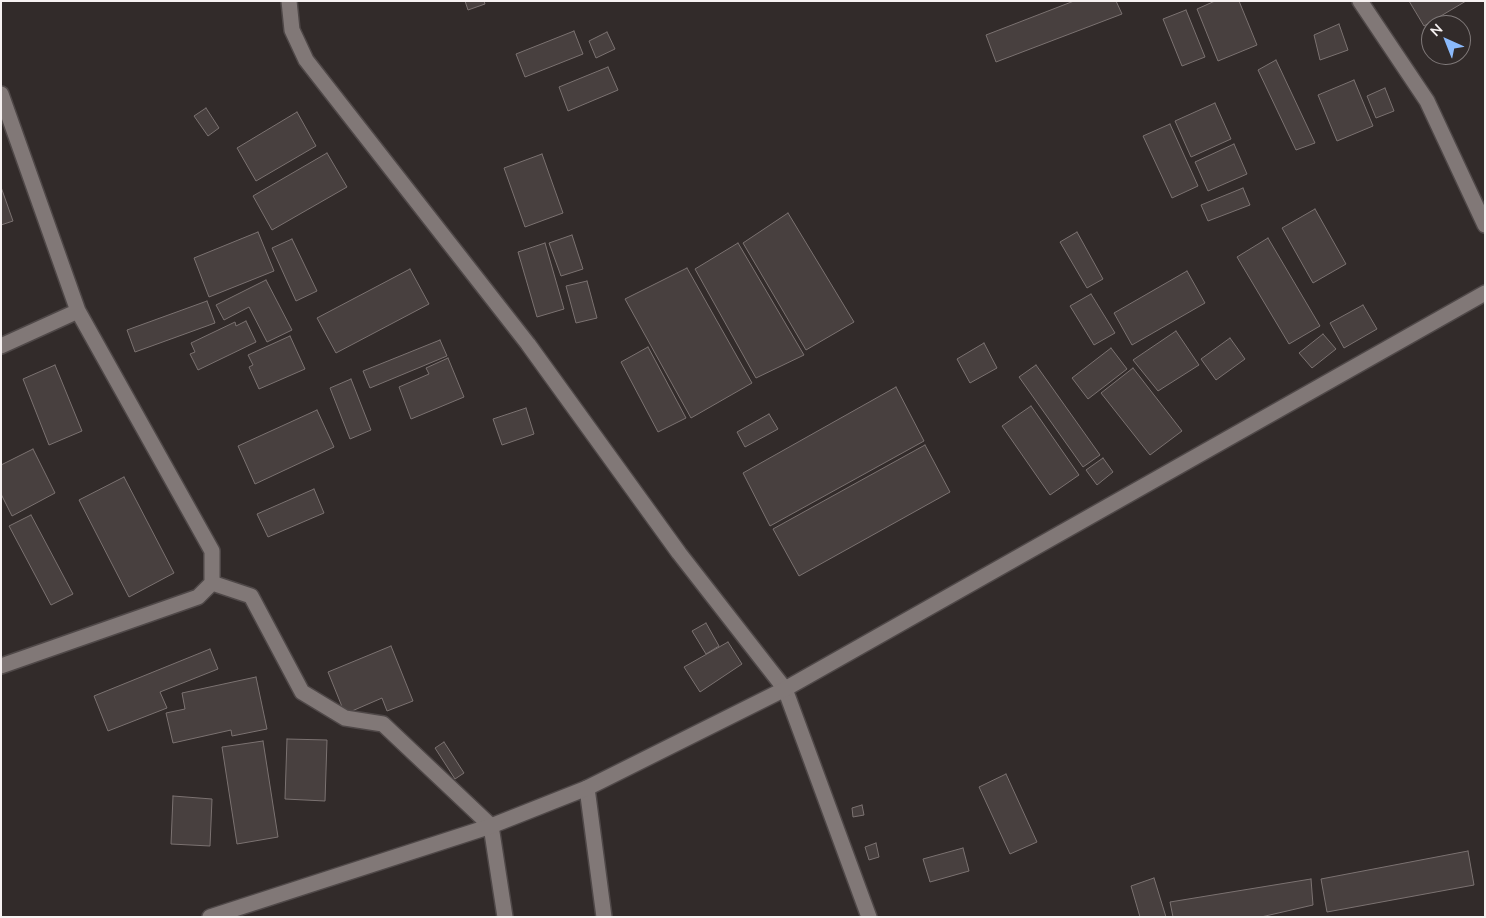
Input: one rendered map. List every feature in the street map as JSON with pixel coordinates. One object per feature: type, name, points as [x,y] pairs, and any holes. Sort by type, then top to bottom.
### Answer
[{"type":"street","points":[[289,1],[292,30],[306,60],[528,344],[679,553],[784,689],[869,917]]},
{"type":"street","points":[[1360,1],[1427,101],[1485,225]]},
{"type":"street","points":[[1,94],[78,311],[212,551],[212,583],[198,597],[1,666]]},
{"type":"street","points":[[210,917],[235,913],[491,826],[588,788],[784,689],[1485,294]]},
{"type":"street","points":[[1,346],[78,311]]},
{"type":"street","points":[[212,583],[251,596],[302,692],[345,718],[383,724],[491,826],[505,917]]},
{"type":"street","points":[[588,788],[604,917]]},
{"type":"building","points":[[465,1],[484,1],[485,4],[468,10]]},
{"type":"building","points":[[1074,1],[1116,1],[1122,14],[996,62],[986,35]]},
{"type":"building","points":[[1215,1],[1239,1],[1257,45],[1218,61],[1197,9]]},
{"type":"building","points":[[1409,1],[1466,1],[1442,15],[1421,15],[1421,21]]},
{"type":"building","points":[[1186,10],[1205,57],[1182,66],[1163,19]]},
{"type":"building","points":[[1339,24],[1348,50],[1320,60],[1314,35]]},
{"type":"building","points":[[574,31],[583,54],[525,77],[516,54]]},
{"type":"building","points":[[607,32],[615,49],[596,58],[589,41]]},
{"type":"building","points":[[1276,60],[1315,143],[1296,150],[1258,70]]},
{"type":"building","points":[[608,67],[618,90],[568,111],[559,87]]},
{"type":"building","points":[[1354,80],[1373,126],[1337,141],[1318,95]]},
{"type":"building","points":[[1385,88],[1394,111],[1376,118],[1367,96]]},
{"type":"building","points":[[1215,103],[1231,139],[1191,157],[1175,121]]},
{"type":"building","points":[[206,108],[219,128],[208,136],[194,116]]},
{"type":"building","points":[[297,112],[316,146],[256,181],[237,148]]},
{"type":"building","points":[[1170,124],[1198,186],[1172,198],[1143,136]]},
{"type":"building","points":[[1234,144],[1247,174],[1208,191],[1195,162]]},
{"type":"building","points":[[327,153],[347,187],[272,230],[253,196]]},
{"type":"building","points":[[542,154],[563,213],[525,227],[504,168]]},
{"type":"building","points":[[1,187],[13,221],[1,225]]},
{"type":"building","points":[[1243,188],[1250,205],[1208,221],[1201,205]]},
{"type":"building","points":[[1315,209],[1346,264],[1313,283],[1282,228]]},
{"type":"building","points":[[788,213],[854,322],[806,350],[743,243]]},
{"type":"building","points":[[258,232],[274,271],[209,297],[194,258]]},
{"type":"building","points":[[1077,232],[1103,279],[1087,288],[1060,242]]},
{"type":"building","points":[[572,235],[583,269],[561,276],[549,243]]},
{"type":"building","points":[[1268,238],[1320,326],[1289,344],[1237,257]]},
{"type":"building","points":[[292,239],[317,291],[296,301],[272,248]]},
{"type":"building","points":[[545,243],[564,309],[537,317],[518,252]]},
{"type":"building","points":[[738,243],[804,355],[756,378],[695,269]]},
{"type":"building","points":[[687,268],[752,383],[691,418],[625,299]]},
{"type":"building","points":[[410,269],[429,304],[336,353],[317,318]]},
{"type":"building","points":[[1187,271],[1205,303],[1132,345],[1114,313]]},
{"type":"building","points":[[266,280],[292,330],[267,342],[249,307],[224,320],[216,305]]},
{"type":"building","points":[[587,281],[597,318],[576,323],[566,286]]},
{"type":"building","points":[[1091,294],[1115,333],[1094,345],[1070,306]]},
{"type":"building","points":[[207,301],[215,323],[135,352],[127,330]]},
{"type":"building","points":[[1363,305],[1377,329],[1344,348],[1330,323]]},
{"type":"building","points":[[246,321],[256,342],[198,370],[190,354],[195,352],[191,343],[235,322],[236,326]]},
{"type":"building","points":[[1176,331],[1199,365],[1158,391],[1133,360]]},
{"type":"building","points":[[1323,334],[1336,349],[1312,368],[1299,353]]},
{"type":"building","points":[[290,336],[305,369],[259,389],[249,367],[253,365],[248,355]]},
{"type":"building","points":[[1230,338],[1245,359],[1216,380],[1201,359]]},
{"type":"building","points":[[440,340],[447,356],[370,388],[363,371]]},
{"type":"building","points":[[984,343],[997,368],[970,383],[957,359]]},
{"type":"building","points":[[648,347],[686,418],[658,432],[621,362]]},
{"type":"building","points":[[1111,348],[1127,369],[1088,399],[1072,378]]},
{"type":"building","points":[[448,358],[464,397],[411,419],[399,387],[429,374],[426,368]]},
{"type":"building","points":[[55,365],[82,431],[49,445],[23,379]]},
{"type":"building","points":[[1036,365],[1100,455],[1083,467],[1019,377]]},
{"type":"building","points":[[1133,368],[1182,431],[1150,455],[1101,393]]},
{"type":"building","points":[[351,379],[371,430],[350,439],[330,388]]},
{"type":"building","points":[[896,387],[924,441],[770,526],[743,473]]},
{"type":"building","points":[[1031,406],[1079,475],[1050,495],[1002,426]]},
{"type":"building","points":[[526,408],[534,434],[502,445],[493,419]]},
{"type":"building","points":[[317,410],[334,447],[255,484],[238,446]]},
{"type":"building","points":[[769,414],[778,429],[745,447],[737,432]]},
{"type":"building","points":[[925,445],[950,492],[799,576],[773,529]]},
{"type":"building","points":[[33,449],[55,493],[12,516],[1,494],[1,465]]},
{"type":"building","points":[[1103,458],[1113,472],[1097,485],[1086,470]]},
{"type":"building","points":[[124,477],[174,573],[129,597],[79,500]]},
{"type":"building","points":[[314,489],[324,513],[268,537],[257,514]]},
{"type":"building","points":[[31,515],[73,594],[51,605],[9,526]]},
{"type":"building","points":[[706,623],[719,646],[706,654],[692,631]]},
{"type":"building","points":[[728,642],[742,664],[700,692],[684,667]]},
{"type":"building","points":[[391,646],[413,701],[387,711],[382,698],[345,714],[328,672]]},
{"type":"building","points":[[210,649],[218,669],[160,692],[167,708],[108,731],[94,696]]},
{"type":"building","points":[[256,677],[267,729],[232,736],[231,730],[173,743],[166,713],[185,709],[182,693]]},
{"type":"building","points":[[287,739],[327,740],[325,801],[285,799]]},
{"type":"building","points":[[263,741],[278,837],[237,844],[222,747]]},
{"type":"building","points":[[444,742],[464,773],[455,779],[435,748]]},
{"type":"building","points":[[1006,774],[1037,842],[1010,854],[979,787]]},
{"type":"building","points":[[173,796],[212,799],[210,846],[171,844]]},
{"type":"building","points":[[862,805],[864,815],[853,817],[852,808]]},
{"type":"building","points":[[876,843],[879,857],[869,860],[865,847]]},
{"type":"building","points":[[963,848],[969,871],[930,882],[923,859]]},
{"type":"building","points":[[1468,851],[1474,885],[1327,912],[1321,879]]},
{"type":"building","points":[[1154,878],[1166,917],[1140,917],[1131,886]]},
{"type":"building","points":[[1311,879],[1313,905],[1261,917],[1173,917],[1170,902]]}]
